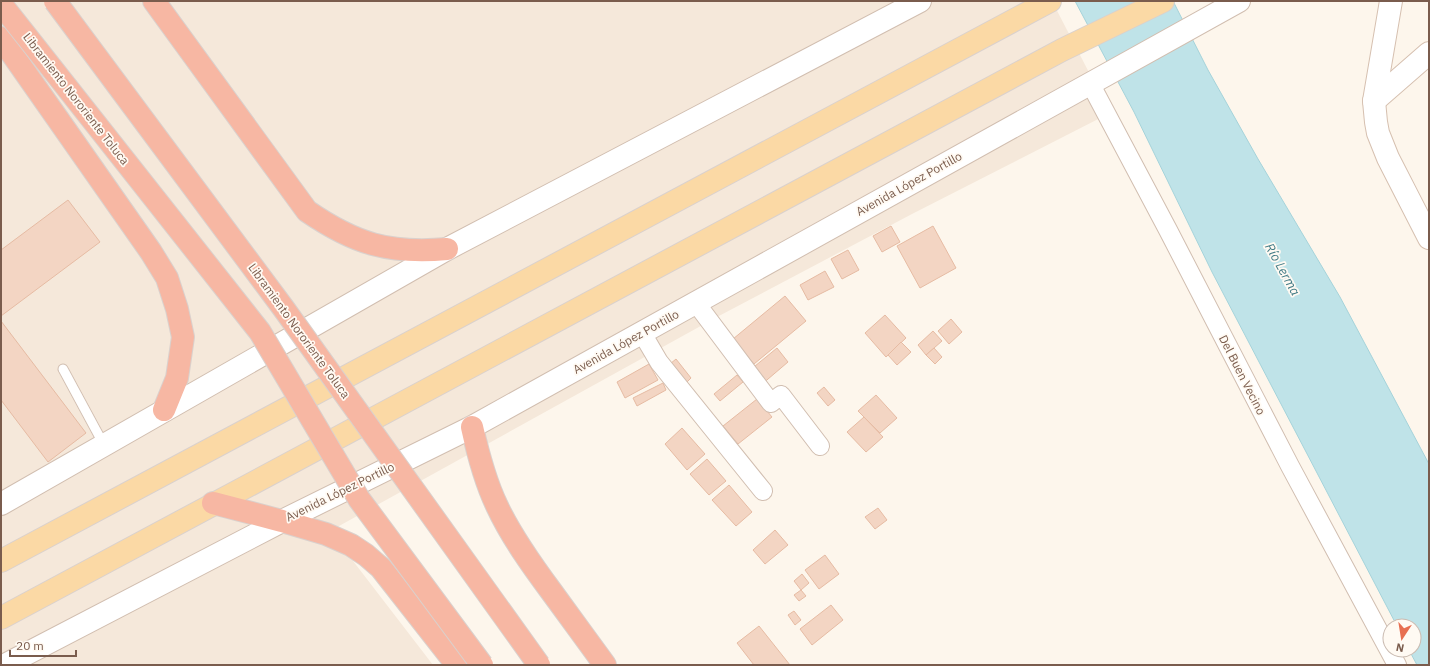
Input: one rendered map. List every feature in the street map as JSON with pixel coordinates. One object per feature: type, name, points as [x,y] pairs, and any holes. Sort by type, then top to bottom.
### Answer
[{"type":"highway","name":"Libramiento Nororiente Toluca","points":[[55,1],[284,309],[539,665]]},
{"type":"highway","points":[[154,1],[307,211],[328,225],[373,245],[398,250],[422,251],[447,249]]},
{"type":"highway","name":"Libramiento Nororiente Toluca","points":[[1,4],[260,332],[359,499],[482,665]]},
{"type":"highway","points":[[1,38],[151,252],[167,278],[177,309],[183,337],[177,378],[164,410]]},
{"type":"highway","points":[[472,427],[488,484],[497,506],[512,534],[533,567],[605,665]]},
{"type":"highway","points":[[213,503],[326,534],[351,544],[381,568],[457,665]]},
{"type":"main road","points":[[1,618],[213,503],[1062,50],[1163,1]]},
{"type":"main road","points":[[1,561],[1045,4]]},
{"type":"street","points":[[1,504],[447,249],[920,1]]},
{"type":"street","name":"Avenida López Portillo","points":[[5,665],[282,521],[472,427],[1239,1]]},
{"type":"street","points":[[1391,1],[1374,101],[1374,112],[1378,133],[1388,158],[1429,238]]},
{"type":"street","points":[[1374,101],[1429,53]]},
{"type":"street","name":"Del Buen Vecino","points":[[1090,83],[1290,466],[1397,665]]},
{"type":"street","points":[[696,303],[771,402],[781,395],[820,446]]},
{"type":"street","points":[[642,333],[659,362],[763,491]]},
{"type":"lane","points":[[62,369],[104,445]]},
{"type":"shaded area","points":[[1,1],[1052,1],[1110,113],[912,214],[717,317],[330,531],[433,665],[1,665]]},
{"type":"water","name":"Río Lerma","points":[[1075,1],[1173,1],[1208,70],[1258,159],[1340,297],[1429,464],[1429,665],[1417,665],[1413,658],[1422,658],[1422,618],[1393,618],[1212,272],[1134,112]]},
{"type":"building","points":[[68,200],[100,242],[1,316],[1,250]]},
{"type":"building","points":[[891,226],[900,242],[882,252],[873,236]]},
{"type":"building","points":[[933,226],[956,268],[920,288],[897,246]]},
{"type":"building","points":[[848,250],[859,270],[842,279],[831,259]]},
{"type":"building","points":[[825,271],[834,287],[808,300],[800,285]]},
{"type":"building","points":[[785,296],[806,321],[754,364],[733,339]]},
{"type":"building","points":[[885,315],[906,338],[886,357],[865,333]]},
{"type":"building","points":[[951,319],[962,332],[949,344],[938,331]]},
{"type":"building","points":[[1,321],[86,433],[48,462],[1,400]]},
{"type":"building","points":[[933,331],[942,341],[926,355],[918,345]]},
{"type":"building","points":[[901,342],[911,352],[897,365],[888,355]]},
{"type":"building","points":[[777,348],[788,362],[761,385],[749,371]]},
{"type":"building","points":[[934,348],[942,357],[935,364],[926,355]]},
{"type":"building","points":[[676,359],[691,378],[686,383],[670,364]]},
{"type":"building","points":[[649,364],[658,380],[625,398],[617,382]]},
{"type":"building","points":[[737,375],[743,382],[720,401],[714,394]]},
{"type":"building","points":[[663,383],[666,390],[637,406],[633,398]]},
{"type":"building","points":[[824,387],[835,400],[828,406],[817,393]]},
{"type":"building","points":[[876,395],[897,418],[880,433],[858,411]]},
{"type":"building","points":[[757,399],[772,417],[738,444],[723,426]]},
{"type":"building","points":[[864,417],[883,437],[866,452],[847,432]]},
{"type":"building","points":[[682,428],[705,454],[687,470],[665,444]]},
{"type":"building","points":[[707,459],[726,481],[709,495],[690,474]]},
{"type":"building","points":[[729,485],[752,512],[736,526],[712,500]]},
{"type":"building","points":[[878,508],[887,520],[875,529],[865,517]]},
{"type":"building","points":[[775,530],[788,545],[765,564],[753,550]]},
{"type":"building","points":[[825,555],[839,574],[819,589],[805,570]]},
{"type":"building","points":[[802,574],[809,583],[801,590],[794,581]]},
{"type":"building","points":[[801,590],[806,596],[799,601],[794,595]]},
{"type":"building","points":[[831,605],[843,620],[812,645],[800,629]]},
{"type":"building","points":[[794,611],[801,620],[795,625],[788,615]]},
{"type":"building","points":[[759,626],[790,665],[754,665],[737,643]]}]
